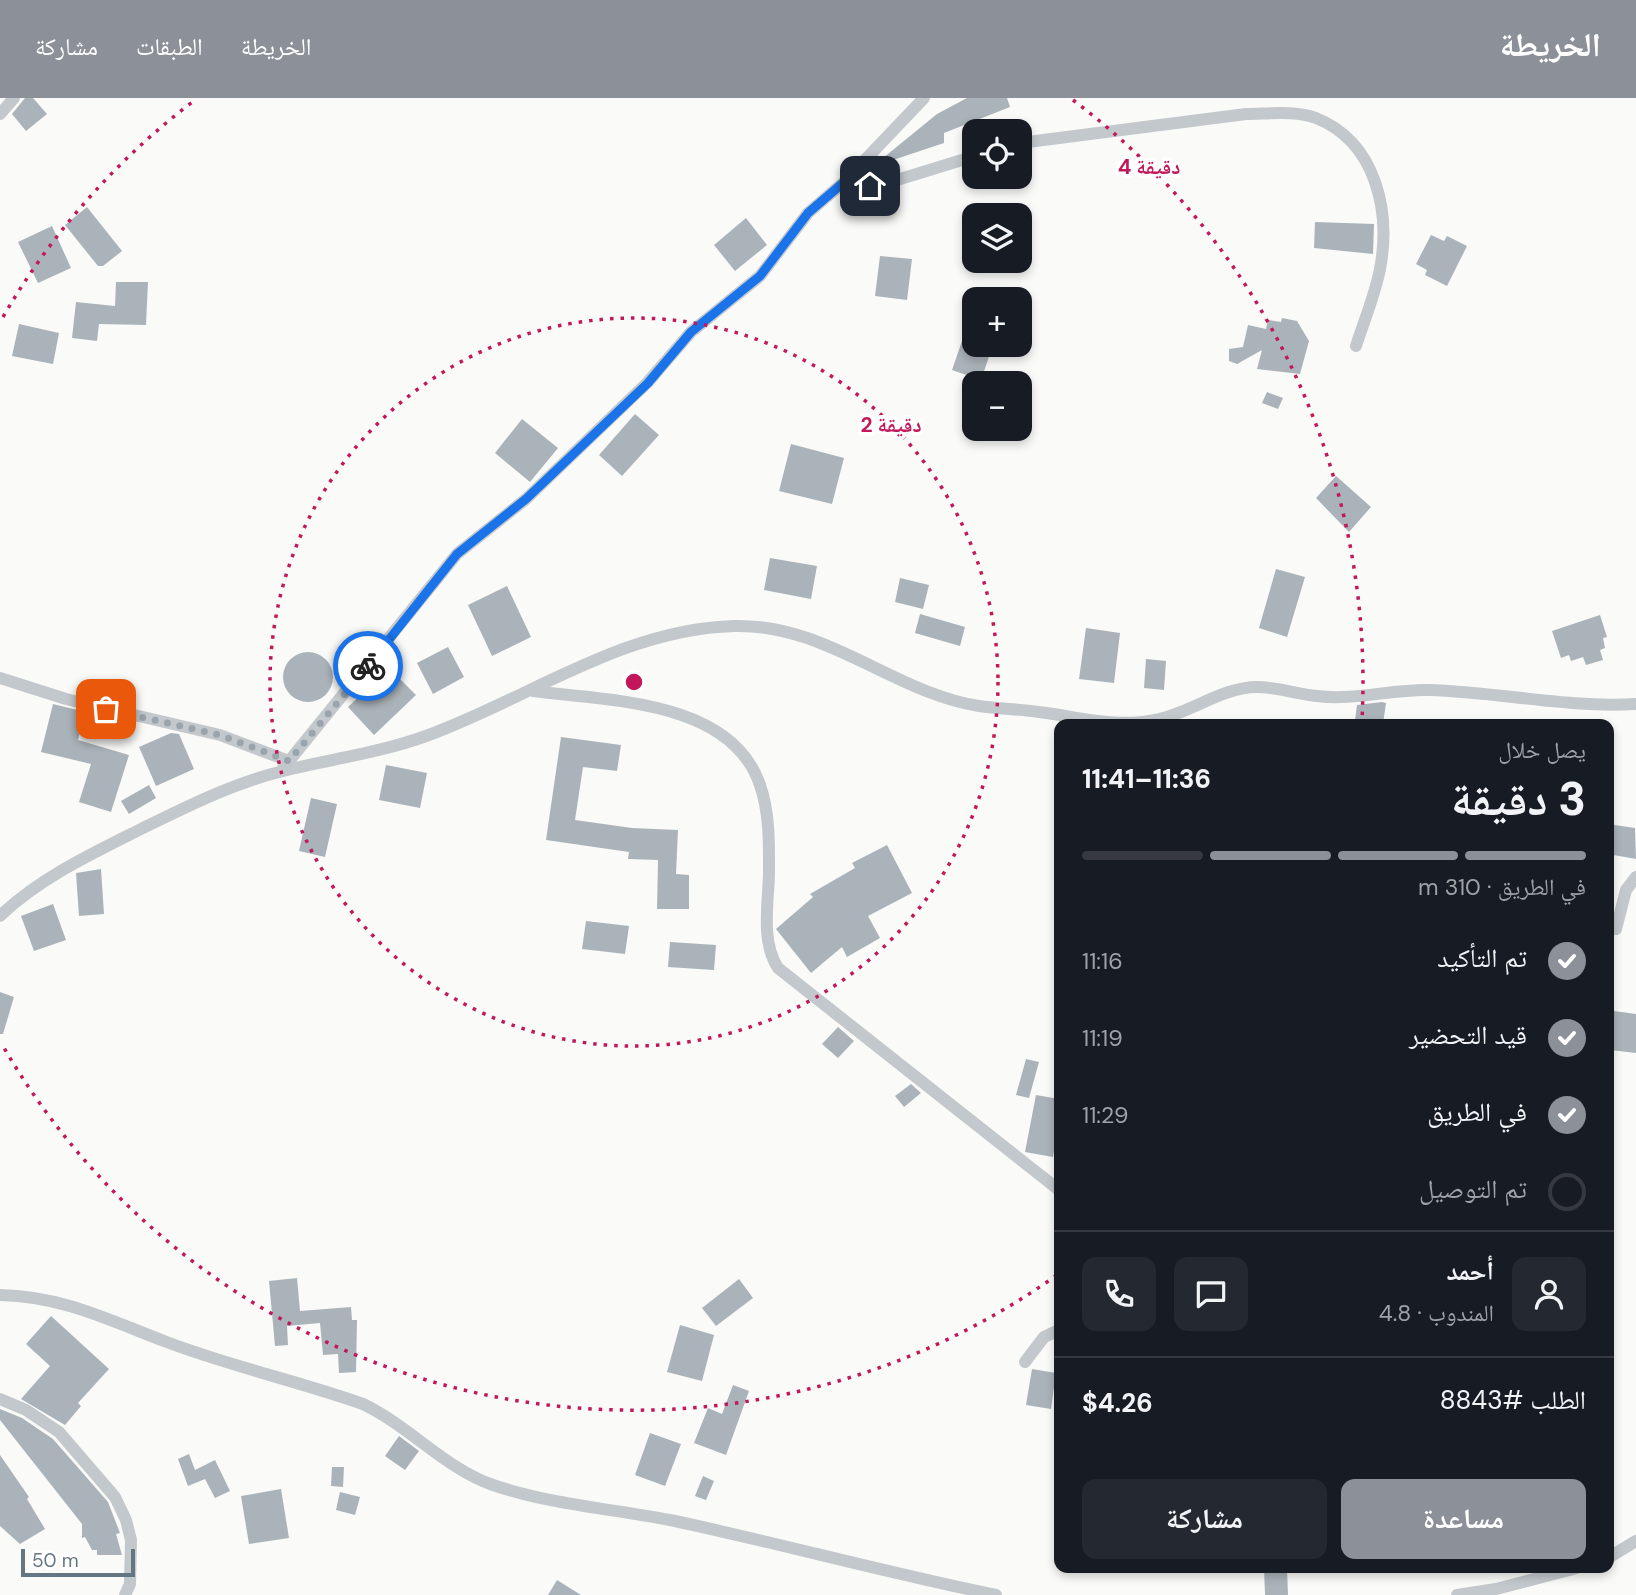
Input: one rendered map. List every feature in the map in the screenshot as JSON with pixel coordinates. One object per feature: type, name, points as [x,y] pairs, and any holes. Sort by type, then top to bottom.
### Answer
[{"type":"street","points":[[0,114],[14,98]]},
{"type":"street","points":[[285,766],[457,554],[526,499],[648,383],[691,332],[760,276],[808,213],[844,182],[925,98]]},
{"type":"street","points":[[1032,142],[1246,114],[1283,113],[1314,117],[1336,129],[1370,165],[1383,218],[1380,271],[1356,346]]},
{"type":"street","points":[[844,182],[884,184],[962,160]]},
{"type":"street","points":[[0,916],[33,888],[91,854],[229,788],[285,766],[373,753],[426,736],[533,691],[626,646],[656,638],[736,626],[808,638],[956,701],[1084,719]]},
{"type":"street","points":[[0,678],[66,699],[220,735],[285,766]]},
{"type":"street","points":[[1159,719],[1194,708],[1228,692],[1260,687],[1318,696],[1427,690],[1558,704],[1636,704]]},
{"type":"street","points":[[533,691],[679,712],[708,725],[725,737],[751,765],[763,796],[769,837],[769,947],[778,968],[1054,1186]]},
{"type":"street","points":[[1616,929],[1626,890],[1636,877]]},
{"type":"street","points":[[0,1295],[74,1306],[164,1341],[363,1404],[389,1416],[464,1472],[494,1486],[542,1498],[723,1532],[996,1595]]},
{"type":"street","points":[[1025,1362],[1044,1337],[1054,1332]]},
{"type":"street","points":[[0,1399],[26,1410],[59,1432],[115,1497],[126,1520],[131,1540],[130,1584],[125,1595]]},
{"type":"street","points":[[1614,1554],[1636,1541]]},
{"type":"street","points":[[1457,1595],[1496,1589],[1558,1573]]},
{"type":"building","points":[[25,98],[33,98],[47,114],[26,131],[12,114]]},
{"type":"building","points":[[967,98],[1007,98],[1010,107],[980,119],[962,119],[962,126],[944,133],[944,143],[872,167],[937,114]]},
{"type":"building","points":[[87,207],[122,251],[103,266],[98,266],[65,225]]},
{"type":"building","points":[[746,218],[767,245],[735,271],[714,245]]},
{"type":"building","points":[[1315,222],[1374,224],[1373,254],[1314,248]]},
{"type":"building","points":[[52,226],[71,268],[38,283],[18,242]]},
{"type":"building","points":[[1431,235],[1444,241],[1447,236],[1467,246],[1447,286],[1425,275],[1427,270],[1416,264]]},
{"type":"building","points":[[880,256],[912,259],[907,300],[875,296]]},
{"type":"building","points":[[116,282],[148,282],[146,325],[99,324],[97,341],[72,338],[76,302],[115,306]]},
{"type":"building","points":[[1282,318],[1297,321],[1309,341],[1300,374],[1257,369],[1262,350],[1237,364],[1229,361],[1229,349],[1243,347],[1248,325],[1266,329],[1268,320],[1281,322]]},
{"type":"building","points":[[19,324],[59,333],[53,364],[12,356]]},
{"type":"building","points":[[962,341],[962,357],[989,357],[984,371],[962,371],[962,373],[952,370]]},
{"type":"building","points":[[1267,392],[1283,398],[1278,409],[1262,403]]},
{"type":"building","points":[[635,414],[659,435],[622,476],[599,455]]},
{"type":"building","points":[[522,419],[558,448],[530,482],[495,453]]},
{"type":"building","points":[[791,444],[844,458],[832,504],[779,491]]},
{"type":"building","points":[[1336,476],[1371,507],[1349,532],[1316,498]]},
{"type":"building","points":[[770,558],[817,566],[811,599],[764,590]]},
{"type":"building","points":[[1276,569],[1305,577],[1287,637],[1259,628]]},
{"type":"building","points":[[900,578],[929,585],[923,609],[895,602]]},
{"type":"building","points":[[507,586],[531,637],[492,656],[468,605]]},
{"type":"building","points":[[920,614],[965,627],[960,646],[915,633]]},
{"type":"building","points":[[1600,615],[1607,637],[1603,638],[1605,648],[1600,650],[1603,660],[1586,665],[1583,657],[1571,661],[1569,655],[1561,658],[1552,631]]},
{"type":"building","points":[[1086,628],[1120,633],[1114,683],[1079,679]]},
{"type":"building","points":[[448,647],[464,677],[433,694],[417,663]]},
{"type":"building","points":[[308,652],[326,659],[333,677],[326,695],[308,702],[290,695],[283,677],[290,659]]},
{"type":"building","points":[[1146,659],[1166,661],[1164,690],[1144,688]]},
{"type":"building","points":[[389,668],[416,695],[374,735],[348,707]]},
{"type":"building","points":[[1386,703],[1384,719],[1355,719],[1357,705]]},
{"type":"building","points":[[53,704],[85,712],[78,740],[129,755],[111,812],[79,802],[91,764],[41,752]]},
{"type":"building","points":[[171,733],[179,734],[194,769],[156,786],[139,747]]},
{"type":"building","points":[[561,737],[621,745],[617,771],[583,767],[575,820],[632,828],[678,830],[676,874],[689,875],[689,909],[657,909],[658,860],[628,859],[629,852],[546,840]]},
{"type":"building","points":[[386,765],[427,773],[420,808],[379,800]]},
{"type":"building","points":[[149,785],[156,798],[129,814],[121,801]]},
{"type":"building","points":[[311,798],[337,804],[325,857],[299,851]]},
{"type":"building","points":[[1614,825],[1635,828],[1636,859],[1614,855]]},
{"type":"building","points":[[887,845],[912,893],[868,916],[880,938],[847,957],[842,947],[811,973],[776,929],[813,897],[810,894],[855,868],[852,863]]},
{"type":"building","points":[[101,869],[104,914],[79,916],[76,873]]},
{"type":"building","points":[[53,904],[66,940],[34,951],[21,916]]},
{"type":"building","points":[[586,921],[629,926],[625,954],[582,949]]},
{"type":"building","points":[[670,942],[716,945],[714,970],[668,967]]},
{"type":"building","points":[[0,992],[14,997],[3,1034],[0,1034]]},
{"type":"building","points":[[1614,1011],[1636,1014],[1636,1053],[1614,1050]]},
{"type":"building","points":[[838,1027],[854,1041],[838,1058],[822,1044]]},
{"type":"building","points":[[1026,1059],[1039,1062],[1029,1098],[1016,1095]]},
{"type":"building","points":[[911,1084],[921,1093],[904,1107],[895,1096]]},
{"type":"building","points":[[1036,1095],[1054,1098],[1053,1157],[1025,1152]]},
{"type":"building","points":[[297,1278],[300,1311],[351,1307],[352,1320],[357,1320],[356,1372],[339,1373],[338,1354],[323,1355],[320,1323],[287,1326],[288,1345],[275,1346],[269,1281]]},
{"type":"building","points":[[739,1279],[753,1298],[716,1326],[702,1308]]},
{"type":"building","points":[[51,1316],[109,1369],[78,1403],[81,1406],[65,1425],[21,1399],[50,1366],[26,1344]]},
{"type":"building","points":[[680,1325],[714,1335],[702,1381],[667,1372]]},
{"type":"building","points":[[1032,1369],[1054,1373],[1051,1409],[1026,1405]]},
{"type":"building","points":[[733,1385],[749,1391],[726,1455],[694,1443],[708,1408],[722,1414]]},
{"type":"building","points":[[0,1409],[22,1418],[53,1439],[108,1502],[120,1533],[116,1534],[122,1555],[97,1555],[97,1550],[92,1550],[85,1537],[82,1538],[82,1524],[0,1420]]},
{"type":"building","points":[[650,1433],[681,1444],[665,1486],[635,1475]]},
{"type":"building","points":[[399,1436],[419,1451],[405,1470],[385,1456]]},
{"type":"building","points":[[189,1454],[195,1470],[215,1460],[230,1491],[215,1498],[205,1479],[188,1486],[178,1459]]},
{"type":"building","points":[[0,1455],[29,1497],[27,1499],[45,1529],[20,1544],[0,1526]]},
{"type":"building","points":[[332,1467],[344,1467],[343,1487],[331,1486]]},
{"type":"building","points":[[703,1476],[714,1481],[706,1500],[695,1496]]},
{"type":"building","points":[[281,1489],[289,1538],[249,1544],[241,1496]]},
{"type":"building","points":[[340,1492],[360,1497],[355,1515],[336,1510]]},
{"type":"building","points":[[1264,1573],[1287,1573],[1288,1595],[1265,1595]]},
{"type":"building","points":[[557,1580],[581,1595],[548,1595]]},
{"type":"way so far","points":[[106,709],[220,735],[289,761],[368,666]]},
{"type":"route","points":[[368,666],[457,554],[526,499],[648,383],[691,332],[760,276],[775,260],[808,213],[844,182],[870,186]]}]
